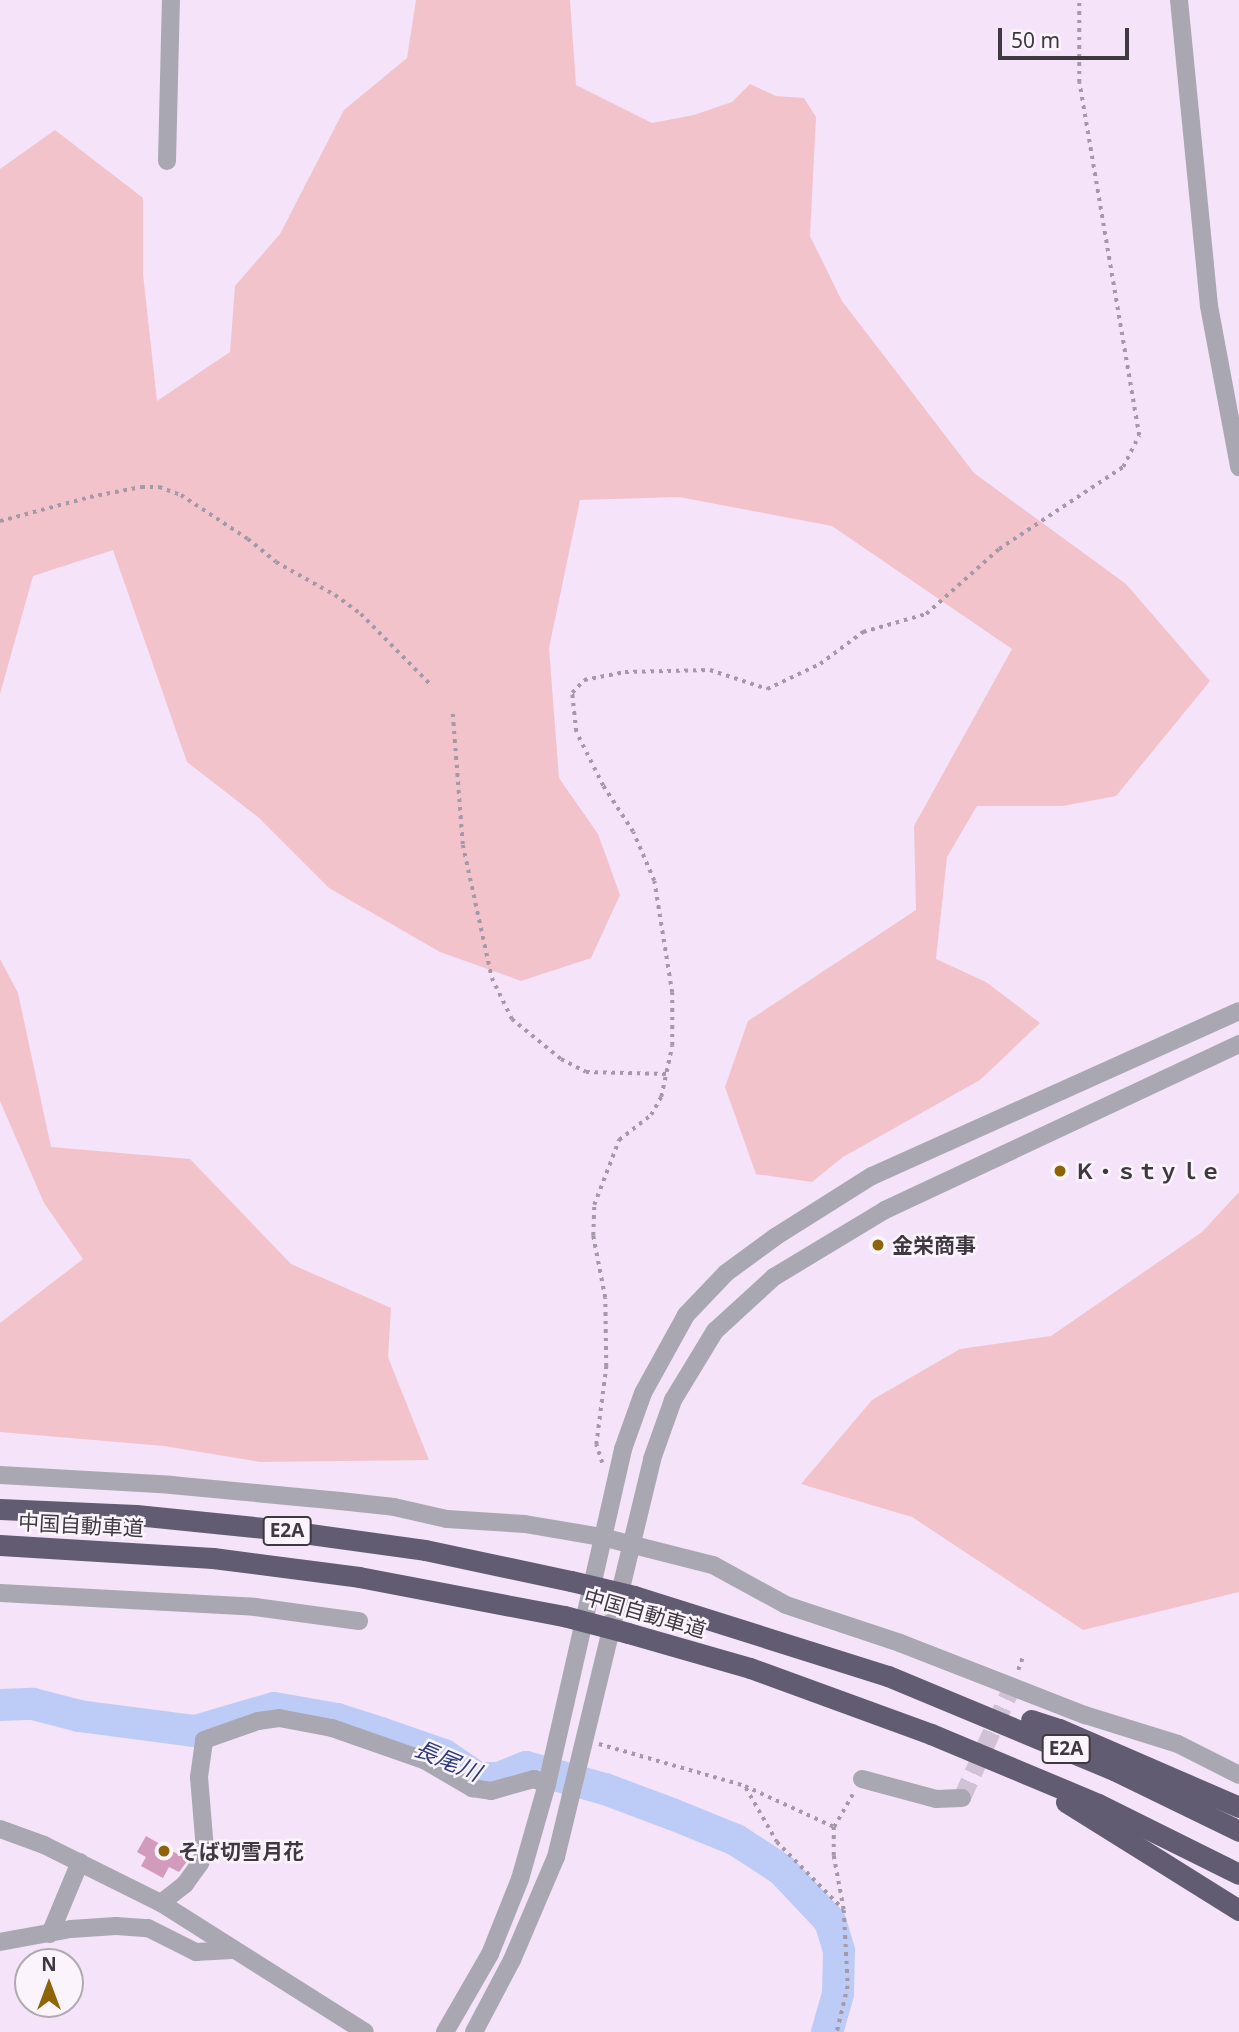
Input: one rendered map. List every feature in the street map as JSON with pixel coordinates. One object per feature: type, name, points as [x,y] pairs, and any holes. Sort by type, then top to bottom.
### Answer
[{"type":"highway","name":"中国自動車道","points":[[0,1509],[136,1515],[274,1529],[425,1550],[634,1596],[888,1676],[1114,1770],[1239,1830]]},
{"type":"highway","name":"中国自動車道","points":[[0,1545],[239,1561],[359,1577],[564,1616],[750,1668],[833,1697],[1098,1804],[1239,1874]]},
{"type":"highway","points":[[888,1676],[1059,1729],[1239,1807]]},
{"type":"highway","points":[[1008,1766],[1239,1910]]},
{"type":"street","points":[[167,161],[171,0]]},
{"type":"street","points":[[1179,0],[1209,306],[1239,467]]},
{"type":"street","points":[[445,2032],[490,1954],[520,1879],[547,1784],[623,1449],[643,1393],[687,1315],[726,1273],[775,1237],[872,1176],[1239,1012]]},
{"type":"street","points":[[474,2032],[512,1959],[556,1857],[586,1740],[629,1545],[652,1459],[673,1400],[715,1331],[774,1277],[884,1210],[1239,1044]]},
{"type":"street","points":[[0,1475],[172,1485],[340,1501],[394,1507],[447,1520],[525,1524],[601,1537],[713,1565],[786,1605],[900,1643],[1085,1715],[1178,1744],[1239,1775]]},
{"type":"street","points":[[0,1593],[255,1607],[359,1621]]},
{"type":"street","points":[[161,1903],[185,1884],[200,1863],[205,1850],[199,1777],[204,1740],[258,1721],[279,1718],[332,1728],[424,1760],[472,1788],[491,1791],[534,1779],[547,1784]]},
{"type":"street","points":[[862,1779],[936,1799],[961,1798]]},
{"type":"street","points":[[0,1829],[80,1862],[161,1903],[365,2032]]},
{"type":"street","points":[[50,1934],[80,1862]]},
{"type":"street","points":[[0,1942],[116,1926],[148,1928],[196,1952],[232,1950]]},
{"type":"path","points":[[612,1494],[596,1445],[606,1367],[605,1298],[593,1236],[594,1205],[620,1140],[651,1115],[661,1097],[672,1046],[672,993],[654,881],[633,832],[603,786],[576,732],[572,693],[584,680],[597,677],[625,672],[685,670],[710,670],[767,689],[820,664],[863,632],[926,614],[999,549],[1124,467],[1139,436],[1079,83],[1079,0]]},
{"type":"path","points":[[0,521],[90,496],[141,487],[159,487],[181,495],[248,539],[276,562],[288,565],[361,614],[431,685]]},
{"type":"path","points":[[453,714],[463,845],[492,978],[512,1019],[561,1059],[586,1072],[667,1074]]},
{"type":"path","points":[[586,1740],[745,1786],[834,1827]]},
{"type":"path","points":[[836,2032],[848,1986],[844,1910],[834,1856],[834,1827],[862,1779]]},
{"type":"path","points":[[745,1786],[777,1842],[844,1910]]},
{"type":"shaded area","points":[[416,0],[570,0],[576,85],[652,123],[694,115],[732,102],[750,84],[776,96],[804,98],[816,117],[810,236],[842,301],[974,473],[1126,584],[1210,681],[1116,796],[1063,806],[977,806],[947,857],[936,959],[986,982],[1040,1023],[980,1080],[843,1157],[812,1182],[756,1174],[725,1087],[748,1021],[916,910],[914,826],[1012,649],[832,526],[679,497],[580,500],[549,648],[559,778],[598,834],[620,895],[591,958],[521,981],[440,952],[329,888],[258,817],[187,762],[113,550],[33,576],[0,694],[0,169],[55,130],[143,198],[143,274],[157,401],[230,352],[235,286],[280,234],[344,110],[407,58]]},
{"type":"shaded area","points":[[0,959],[18,993],[51,1147],[190,1159],[291,1264],[391,1308],[388,1357],[429,1460],[260,1462],[164,1446],[0,1432],[0,1323],[83,1259],[44,1203],[0,1101]]},
{"type":"shaded area","points":[[1239,1192],[1239,1592],[1083,1630],[912,1517],[801,1484],[872,1400],[960,1349],[1051,1336],[1202,1232]]},
{"type":"building","points":[[146,1836],[188,1860],[179,1872],[169,1867],[163,1878],[141,1866],[146,1857],[137,1852]]},
{"type":"waterway","name":"長尾川","points":[[0,1705],[33,1704],[79,1716],[195,1731],[274,1708],[337,1719],[381,1733],[444,1755],[478,1778],[499,1778],[526,1767],[605,1789],[672,1814],[736,1840],[782,1870],[830,1921],[839,1951],[838,1994],[827,2032]]},
{"type":"tunnel","points":[[962,1798],[1013,1685]]},
{"type":"place","name":"Ｋ・ｓｔｙｌｅ","points":[[1060,1171]]},
{"type":"place","name":"金栄商事","points":[[878,1245]]},
{"type":"place","name":"そば切雪月花","points":[[164,1851]]}]
